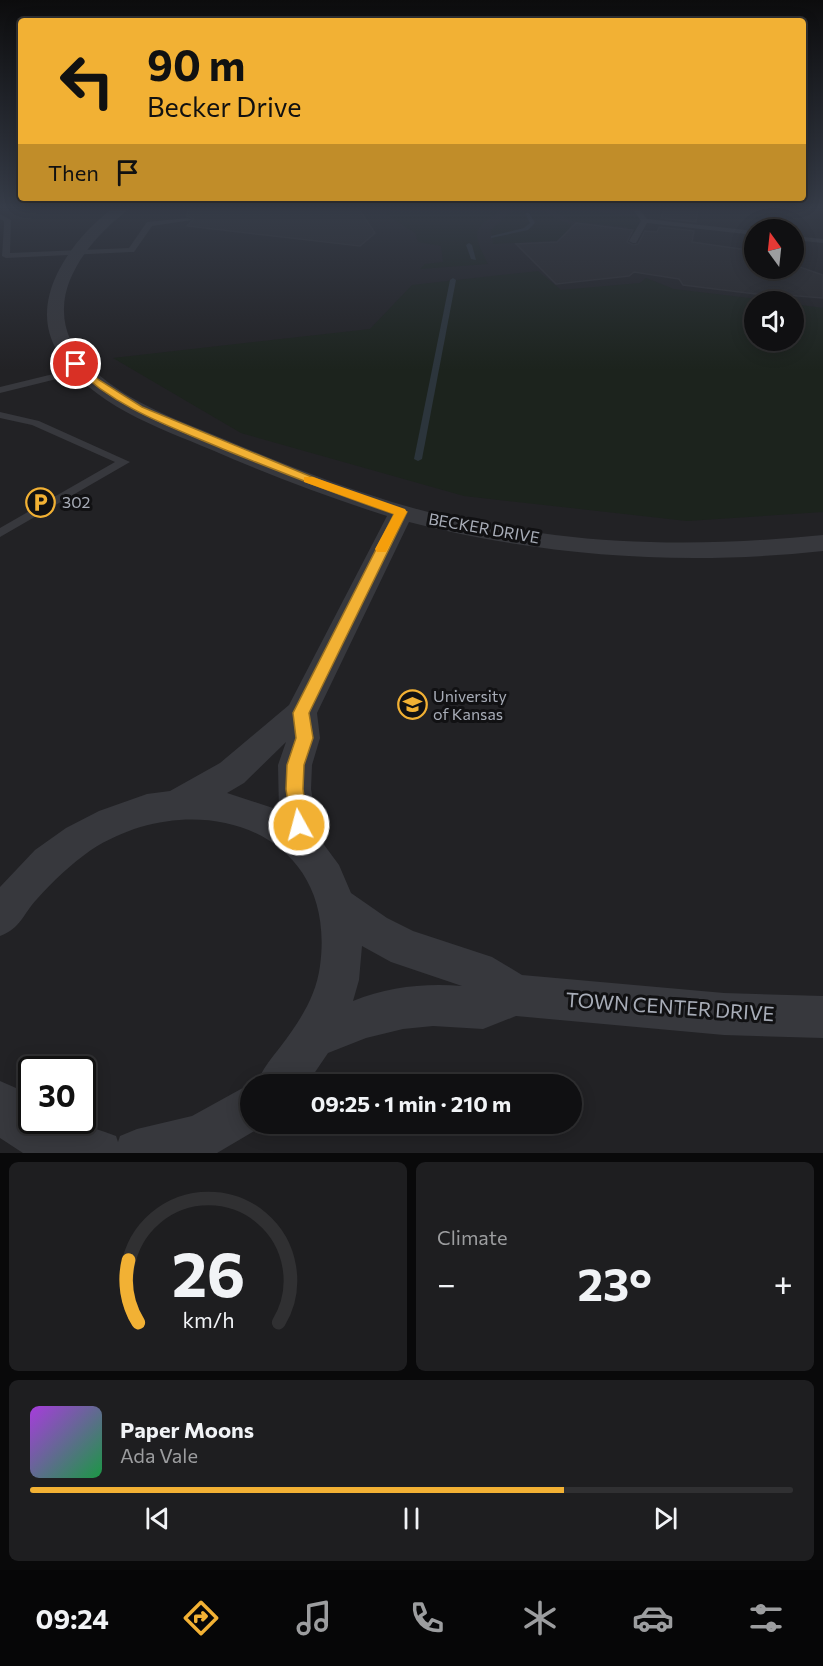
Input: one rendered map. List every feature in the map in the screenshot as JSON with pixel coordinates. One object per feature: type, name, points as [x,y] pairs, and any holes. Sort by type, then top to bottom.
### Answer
[{"type":"street","name":"BECKER DRIVE","points":[[71,263],[59,286],[54,318],[63,346],[79,367],[113,395],[138,410],[325,486],[401,512],[499,533],[602,545],[701,550],[819,547]]},
{"type":"street","points":[[177,804],[232,773],[277,731],[301,713],[401,512]]},
{"type":"street","points":[[301,713],[304,738],[295,765],[294,789],[301,843]]},
{"type":"street","points":[[0,918],[11,899],[36,871],[68,845],[103,825],[140,811],[177,804],[212,804],[245,811],[275,823],[301,843],[323,870],[337,905],[342,946],[336,992],[315,1037],[287,1074]]},
{"type":"street","points":[[0,888],[36,871]]},
{"type":"street","name":"TOWN CENTER DRIVE","points":[[337,905],[373,931],[405,948],[477,971],[516,995],[724,1014],[823,1017]]},
{"type":"street","name":"TOWN CENTER DRIVE","points":[[315,1037],[366,1017],[403,1008],[433,1005],[483,1008],[516,995]]},
{"type":"street","points":[[156,1152],[227,1125],[240,1115]]},
{"type":"street","points":[[31,1134],[72,1150],[99,1153]]},
{"type":"lane","points":[[0,388],[79,367]]},
{"type":"lane","points":[[0,415],[35,423],[124,462],[0,533]]},
{"type":"shaded area","name":"University of Kansas","points":[[0,263],[744,263],[744,279],[804,279],[804,263],[823,263],[823,1153],[0,1153]]},
{"type":"shaded area","points":[[487,263],[488,264],[420,269],[425,264]]},
{"type":"shaded area","points":[[538,271],[561,290],[640,283],[646,278],[674,289],[744,297],[744,351],[804,351],[804,305],[823,308],[823,512],[687,521],[464,496],[241,433],[113,358],[370,329],[412,285]]},
{"type":"building","points":[[535,263],[744,263],[744,279],[804,279],[804,268],[823,275],[823,298],[804,296],[804,291],[744,293],[683,285],[679,279],[634,272],[629,276],[556,284]]},
{"type":"waterway","points":[[418,459],[453,280]]},
{"type":"slow traffic","points":[[309,480],[358,499],[401,512],[381,549]]},
{"type":"place","name":"302","points":[[41,502]]},
{"type":"place","name":"University of Kansas","points":[[412,705]]},
{"type":"route","points":[[76,364],[113,395],[138,410],[358,499],[401,512],[373,564],[301,713],[304,738],[295,765],[294,789],[299,825]]}]
